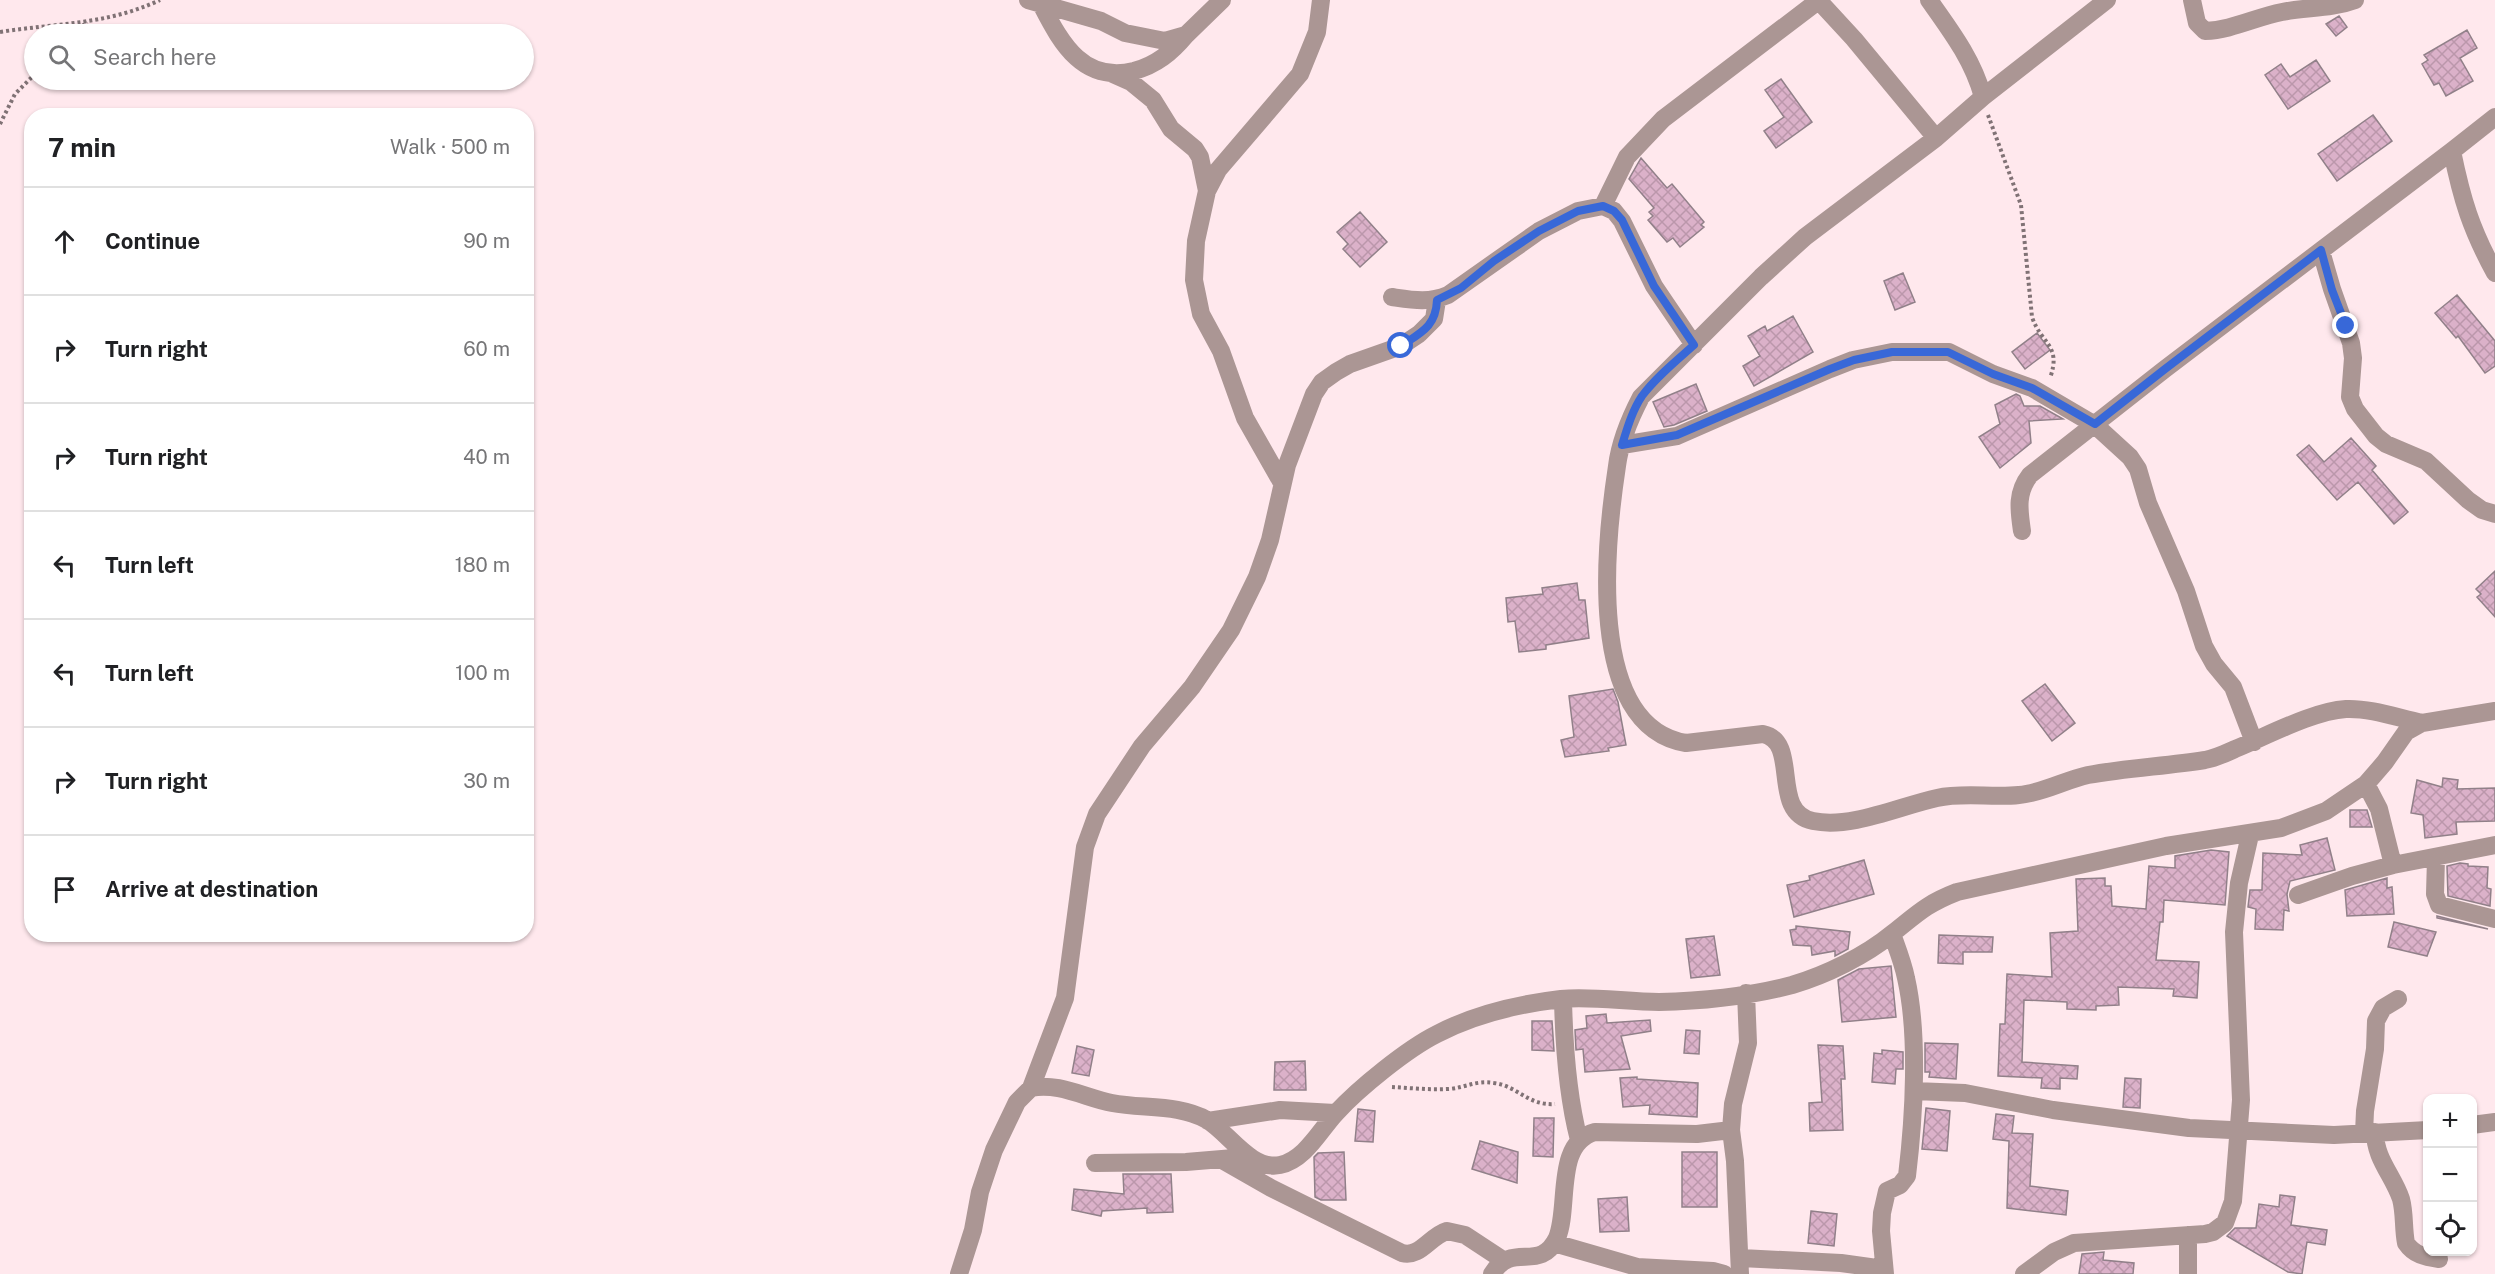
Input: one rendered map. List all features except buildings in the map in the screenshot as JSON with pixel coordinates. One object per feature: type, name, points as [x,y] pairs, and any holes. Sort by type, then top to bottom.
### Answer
[{"type":"street","points":[[1113,74],[1153,64],[1167,55],[1222,0]]},
{"type":"street","points":[[1282,483],[1245,418],[1221,351],[1201,314],[1194,280],[1195,257],[1207,190],[1218,170],[1300,74],[1317,32],[1321,0]]},
{"type":"street","points":[[1603,206],[1627,157],[1664,118],[1818,0],[1854,39],[1936,138]]},
{"type":"street","points":[[1929,0],[1968,57],[1977,75],[1983,97]]},
{"type":"street","points":[[2107,0],[1983,97],[1936,138],[1805,237],[1761,277],[1641,397],[1631,417],[1622,445],[1608,527],[1606,568],[1608,610],[1615,665],[1622,690],[1648,724],[1674,741],[1686,743],[1763,734],[1773,738],[1781,750],[1793,806],[1803,817],[1812,821],[1866,817],[1939,797],[2020,795],[2085,776],[2127,768],[2209,759],[2285,727],[2345,710],[2359,710],[2422,723]]},
{"type":"street","points":[[2192,0],[2199,26],[2205,31],[2210,31],[2240,25],[2280,12],[2321,8],[2355,0]]},
{"type":"street","points":[[1035,3],[1087,17],[1146,39],[1164,41],[1186,35]]},
{"type":"street","points":[[1035,3],[1077,57],[1098,72],[1113,74],[1131,82],[1153,100],[1171,129],[1195,149],[1200,157],[1207,190]]},
{"type":"street","points":[[2022,531],[2019,503],[2022,486],[2030,475],[2495,117]]},
{"type":"street","points":[[2452,152],[2472,228],[2495,273]]},
{"type":"street","points":[[1392,297],[1437,300],[1461,288],[1494,261],[1539,231],[1578,211],[1603,206],[1614,211],[1622,220],[1654,286],[1694,345]]},
{"type":"street","points":[[2321,250],[2332,290],[2351,343],[2353,358],[2350,392],[2355,409],[2386,444],[2426,461],[2468,500],[2482,510],[2495,514]]},
{"type":"street","points":[[959,1274],[973,1230],[980,1192],[994,1150],[1017,1102],[1031,1088],[1065,998],[1085,846],[1097,814],[1142,746],[1192,687],[1231,630],[1257,577],[1270,540],[1282,483],[1308,409],[1322,382],[1350,364],[1401,346],[1419,334],[1434,319],[1437,300]]},
{"type":"street","points":[[1622,445],[1677,435],[1830,369],[1854,360],[1892,352],[1948,352],[1993,374],[2014,380],[2044,394],[2095,424],[2130,457],[2138,469],[2148,503],[2186,591],[2204,646],[2214,664],[2233,687],[2254,742]]},
{"type":"street","points":[[1031,1088],[1055,1089],[1110,1102],[1159,1106],[1196,1115],[1208,1121],[1251,1156],[1271,1166],[1281,1165],[1291,1161],[1321,1133],[1335,1113],[1406,1054],[1444,1030],[1470,1019],[1511,1008],[1563,999],[1658,1002],[1707,999],[1791,985],[1852,959],[1892,934],[1925,907],[1957,892],[2166,846],[2250,835],[2281,828],[2326,811],[2366,784],[2406,732],[2422,723],[2495,711]]},
{"type":"street","points":[[2366,784],[2379,809],[2393,865]]},
{"type":"street","points":[[2024,1274],[2054,1252],[2074,1243],[2213,1232],[2229,1218],[2233,1201],[2241,1100],[2234,932],[2239,883],[2250,835]]},
{"type":"street","points":[[2298,896],[2352,876],[2393,865],[2495,845]]},
{"type":"street","points":[[2436,858],[2435,894],[2439,905],[2495,919]]},
{"type":"street","points":[[1746,993],[1748,1043],[1733,1104],[1731,1130],[1741,1266],[1841,1263],[1884,1271],[1882,1214],[1887,1191],[1900,1185],[1907,1176],[1914,1091],[1912,1010],[1906,977],[1892,934]]},
{"type":"street","points":[[1563,999],[1570,1102],[1579,1140]]},
{"type":"street","points":[[2398,999],[2383,1008],[2376,1021],[2375,1049],[2365,1111],[2377,1153],[2391,1175],[2402,1202],[2406,1243],[2421,1256],[2439,1259]]},
{"type":"street","points":[[1914,1091],[1965,1092],[2054,1110],[2189,1128],[2334,1135],[2423,1130]]},
{"type":"street","points":[[1208,1121],[1280,1110],[1335,1113]]},
{"type":"street","points":[[2477,1124],[2495,1122]]},
{"type":"street","points":[[1222,1160],[1271,1188],[1402,1253],[1410,1255],[1415,1253],[1436,1236],[1447,1231],[1465,1235],[1498,1267],[1512,1258],[1538,1260],[1550,1251],[1563,1212],[1569,1158],[1579,1140],[1595,1132],[1697,1134],[1731,1130]]},
{"type":"street","points":[[1095,1163],[1222,1160],[1251,1156]]},
{"type":"street","points":[[2188,1235],[2188,1274]]},
{"type":"street","points":[[1554,1243],[1637,1267],[1713,1271],[1724,1274]]},
{"type":"path","points":[[70,24],[131,12],[160,0]]},
{"type":"path","points":[[0,32],[24,29]]},
{"type":"path","points":[[0,124],[15,94],[24,85]]},
{"type":"path","points":[[1983,97],[1995,137],[2021,205],[2032,317],[2055,357],[2044,394]]},
{"type":"path","points":[[1366,1086],[1451,1089],[1480,1082],[1504,1085],[1538,1104],[1570,1102]]},
{"type":"route","points":[[1401,346],[1431,324],[1436,316],[1437,300],[1461,288],[1494,261],[1539,231],[1578,211],[1603,206],[1614,211],[1622,220],[1633,248],[1654,286],[1694,345],[1641,397],[1631,417],[1622,445],[1677,435],[1830,369],[1854,360],[1892,352],[1948,352],[1993,374],[2032,388],[2095,424],[2321,250],[2332,290],[2346,326]]}]
